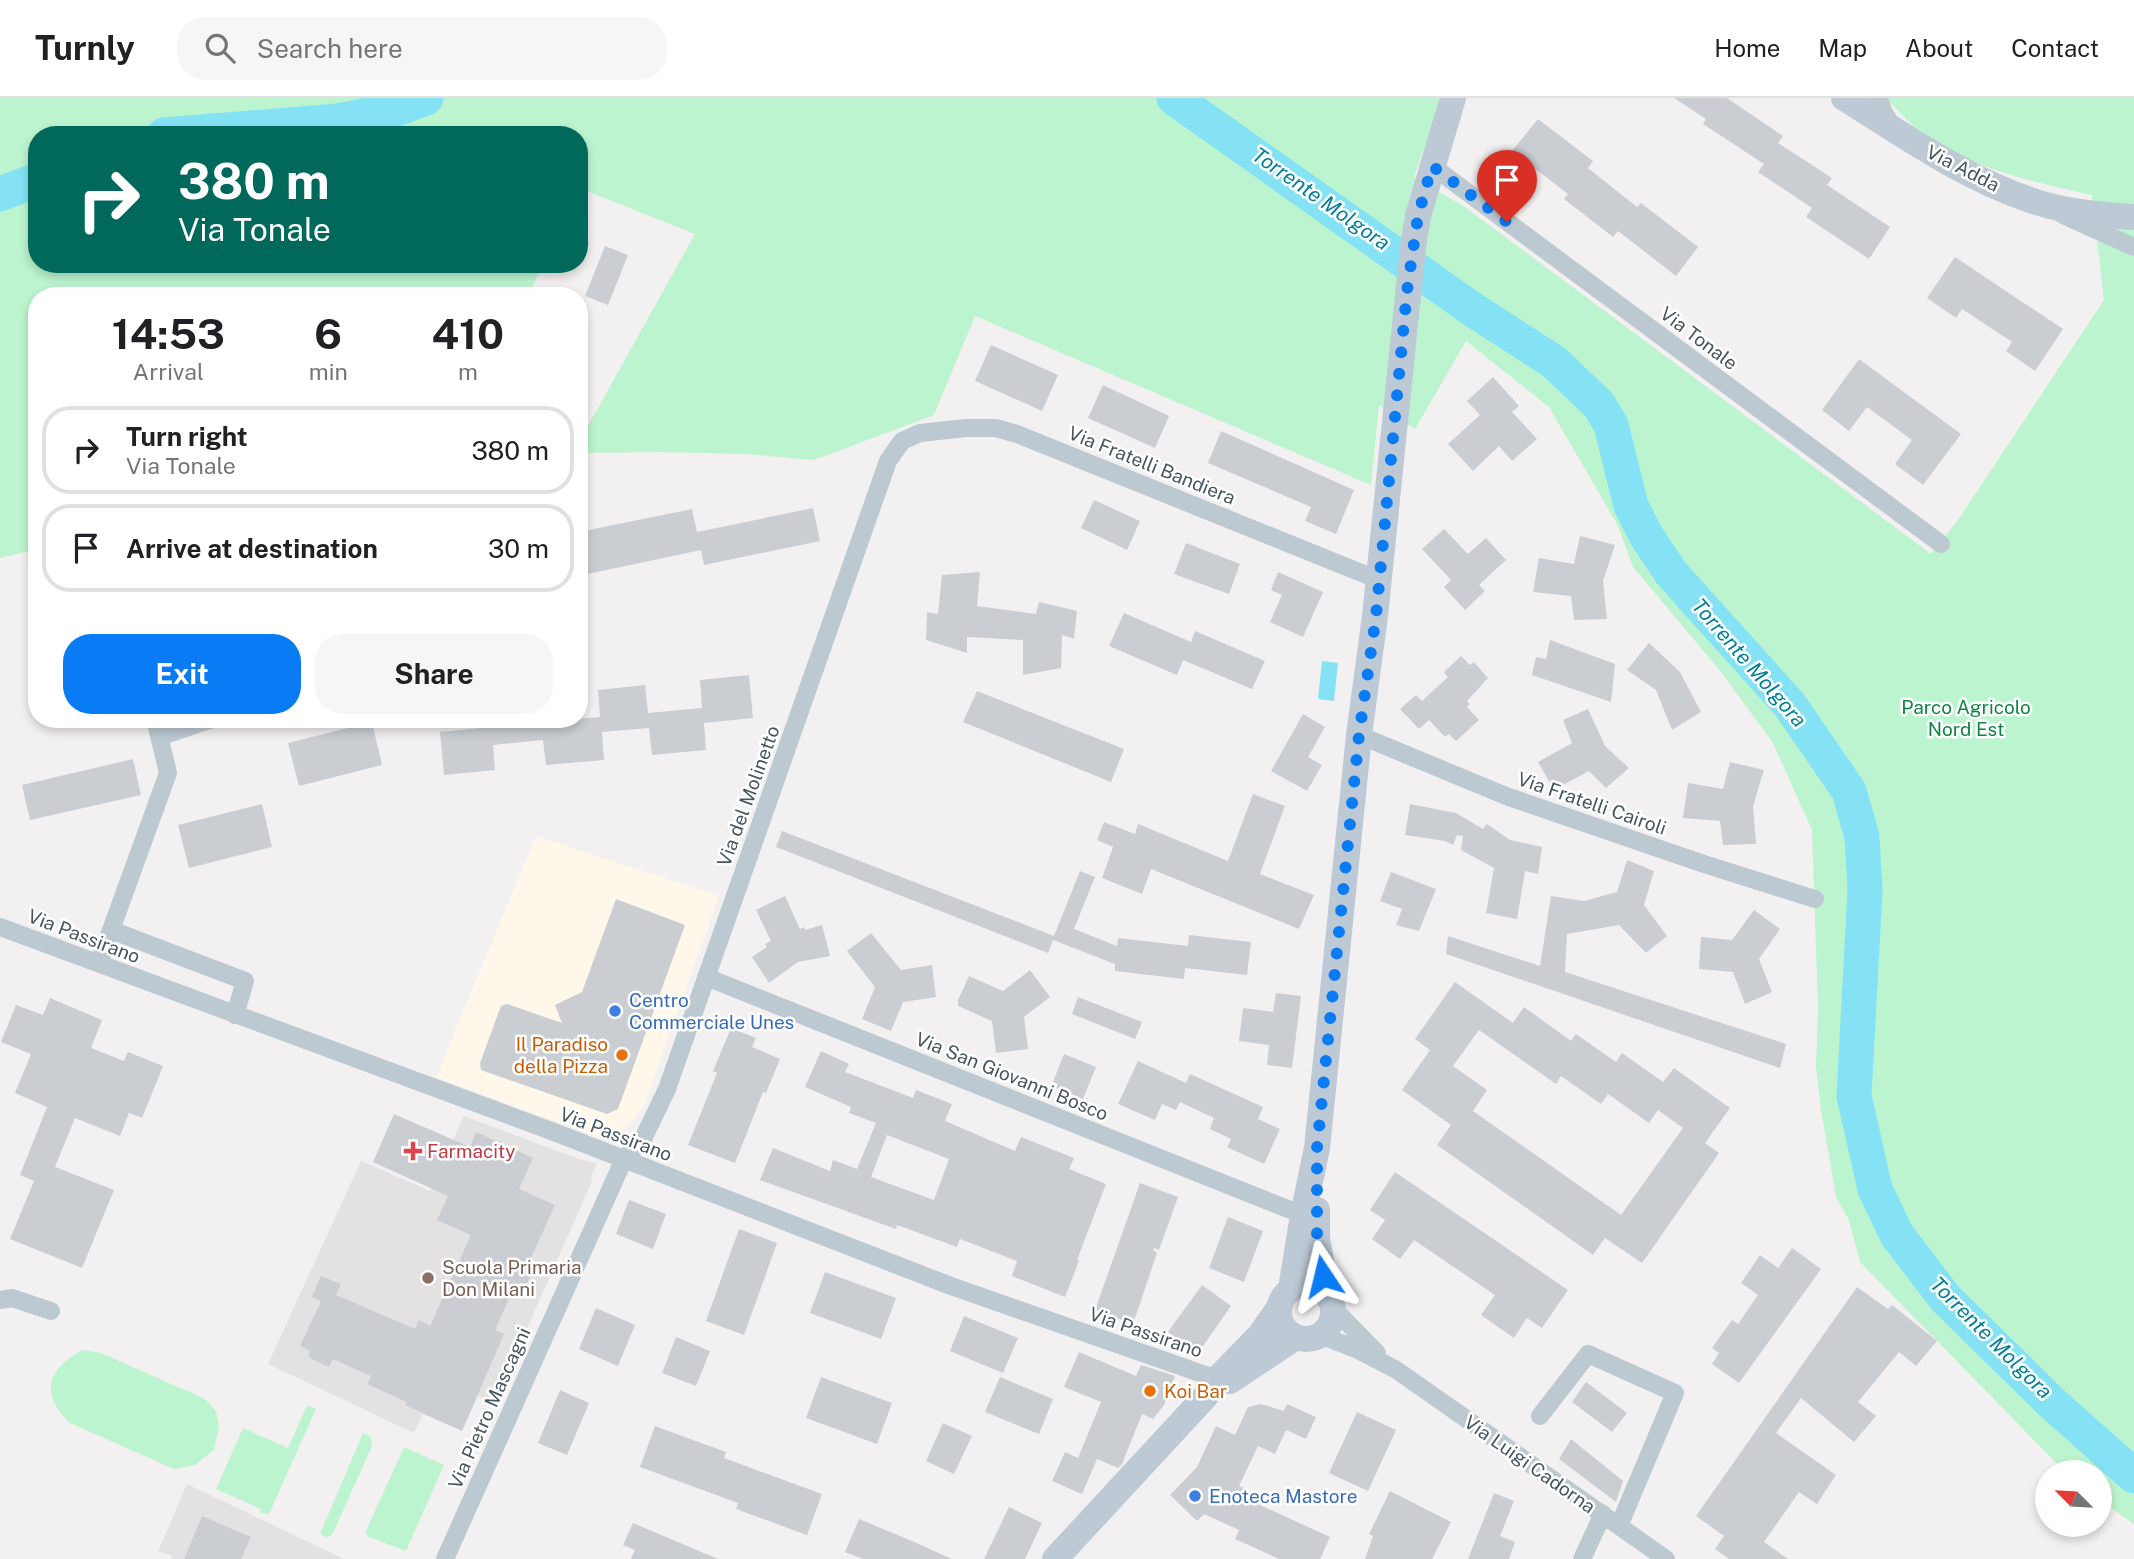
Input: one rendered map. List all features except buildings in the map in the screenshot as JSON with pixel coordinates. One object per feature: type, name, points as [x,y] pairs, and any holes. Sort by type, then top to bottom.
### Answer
[{"type":"street","points":[[1211,1388],[1330,1323],[1329,1301],[1317,1238],[1317,1148],[1413,247],[1418,216],[1454,98]]},
{"type":"street","name":"Via Adda","points":[[1844,98],[1972,175],[2134,247]]},
{"type":"street","points":[[1879,98],[1883,111],[1895,130]]},
{"type":"street","name":"Via Tonale","points":[[1432,166],[1941,544]]},
{"type":"street","name":"Via Adda","points":[[2034,201],[2068,209],[2134,217]]},
{"type":"street","name":"Via Fratelli Bandiera","points":[[902,441],[920,433],[996,428],[1055,448],[1379,580]]},
{"type":"street","name":"Via del Molinetto","points":[[624,1159],[643,1139],[667,1089],[888,461],[902,441]]},
{"type":"street","points":[[99,963],[168,773],[157,728]]},
{"type":"street","name":"Via Fratelli Cairoli","points":[[1359,735],[1506,796],[1815,899]]},
{"type":"street","name":"Via Passirano","points":[[0,927],[624,1159],[1211,1388]]},
{"type":"street","points":[[111,930],[245,981],[235,1015]]},
{"type":"street","name":"Via San Giovanni Bosco","points":[[706,977],[1303,1215]]},
{"type":"street","points":[[1308,1336],[1282,1326],[1285,1298],[1317,1148]]},
{"type":"street","name":"Via Pietro Mascagni","points":[[445,1559],[624,1159]]},
{"type":"street","points":[[1055,1559],[1260,1335],[1285,1298],[1306,1284],[1321,1289],[1329,1301]]},
{"type":"street","points":[[0,1300],[12,1298],[51,1311]]},
{"type":"street","name":"Via Luigi Cadorna","points":[[1329,1301],[1358,1335],[1395,1369],[1666,1559]]},
{"type":"street","name":"Via Luigi Cadorna","points":[[1308,1336],[1356,1349],[1395,1369]]},
{"type":"street","points":[[1539,1416],[1588,1354],[1675,1393],[1619,1526]]},
{"type":"street","points":[[1582,1559],[1603,1514]]},
{"type":"shaded area","name":"Centro Commerciale Unes","points":[[536,836],[719,896],[645,1103],[635,1119],[621,1131],[608,1136],[598,1137],[436,1077]]},
{"type":"shaded area","name":"Scuola Primaria Don Milani","points":[[464,1116],[579,1159],[597,1163],[591,1177],[593,1179],[494,1403],[478,1396],[462,1431],[423,1414],[414,1433],[268,1364],[361,1161],[430,1191]]},
{"type":"shaded area","points":[[187,1484],[344,1559],[171,1559],[172,1556],[158,1551]]},
{"type":"green space","name":"Parco Agricolo Nord Est","points":[[0,98],[1439,98],[1414,177],[1465,207],[1931,554],[1958,520],[2104,300],[2092,195],[2024,179],[1955,153],[1917,129],[1886,98],[2134,98],[2134,1524],[2112,1508],[2112,1460],[2053,1460],[1860,1262],[1849,1220],[1836,1197],[1816,1067],[1818,1008],[1812,830],[1773,743],[1721,672],[1633,567],[1617,524],[1549,407],[1466,341],[1415,429],[1379,405],[1371,485],[975,316],[934,415],[814,460],[746,454],[588,453],[588,426],[695,234],[588,192],[588,126],[28,126],[28,273],[539,273],[532,287],[28,287],[28,551],[0,558]]},
{"type":"green space","points":[[82,1350],[101,1353],[205,1399],[216,1411],[219,1426],[214,1450],[195,1465],[174,1469],[70,1423],[54,1402],[51,1383],[61,1366]]},
{"type":"green space","points":[[307,1405],[316,1409],[269,1514],[260,1513],[261,1509],[216,1489],[243,1428],[288,1448]]},
{"type":"green space","points":[[363,1433],[370,1436],[372,1446],[334,1531],[331,1536],[326,1537],[320,1534]]},
{"type":"green space","points":[[404,1447],[444,1465],[406,1551],[365,1533]]},
{"type":"water","points":[[1322,661],[1338,663],[1334,701],[1318,699]]},
{"type":"waterway","name":"Torrente Molgora","points":[[276,126],[338,121],[393,110],[426,98]]},
{"type":"waterway","name":"Torrente Molgora","points":[[1174,98],[1472,309],[1554,362],[1599,405],[1611,425],[1631,506],[1647,537],[1671,573],[1789,704],[1849,791],[1862,837],[1865,890],[1854,1096],[1875,1189],[1897,1235],[1946,1299],[2052,1403],[2134,1476]]},
{"type":"waterway","name":"Torrente Molgora","points":[[0,194],[28,183]]},
{"type":"place","name":"Centro Commerciale Unes","points":[[615,1011]]},
{"type":"place","name":"Il Paradiso della Pizza","points":[[622,1055]]},
{"type":"place","name":"Farmacity","points":[[413,1151]]},
{"type":"place","name":"Scuola Primaria Don Milani","points":[[428,1278]]},
{"type":"place","name":"Koi Bar","points":[[1150,1391]]},
{"type":"place","name":"Enoteca Mastore","points":[[1195,1496]]},
{"type":"route","points":[[1323,1276],[1317,1238],[1317,1148],[1339,923],[1359,735],[1376,616],[1407,291],[1418,216],[1432,166],[1507,222]]}]
